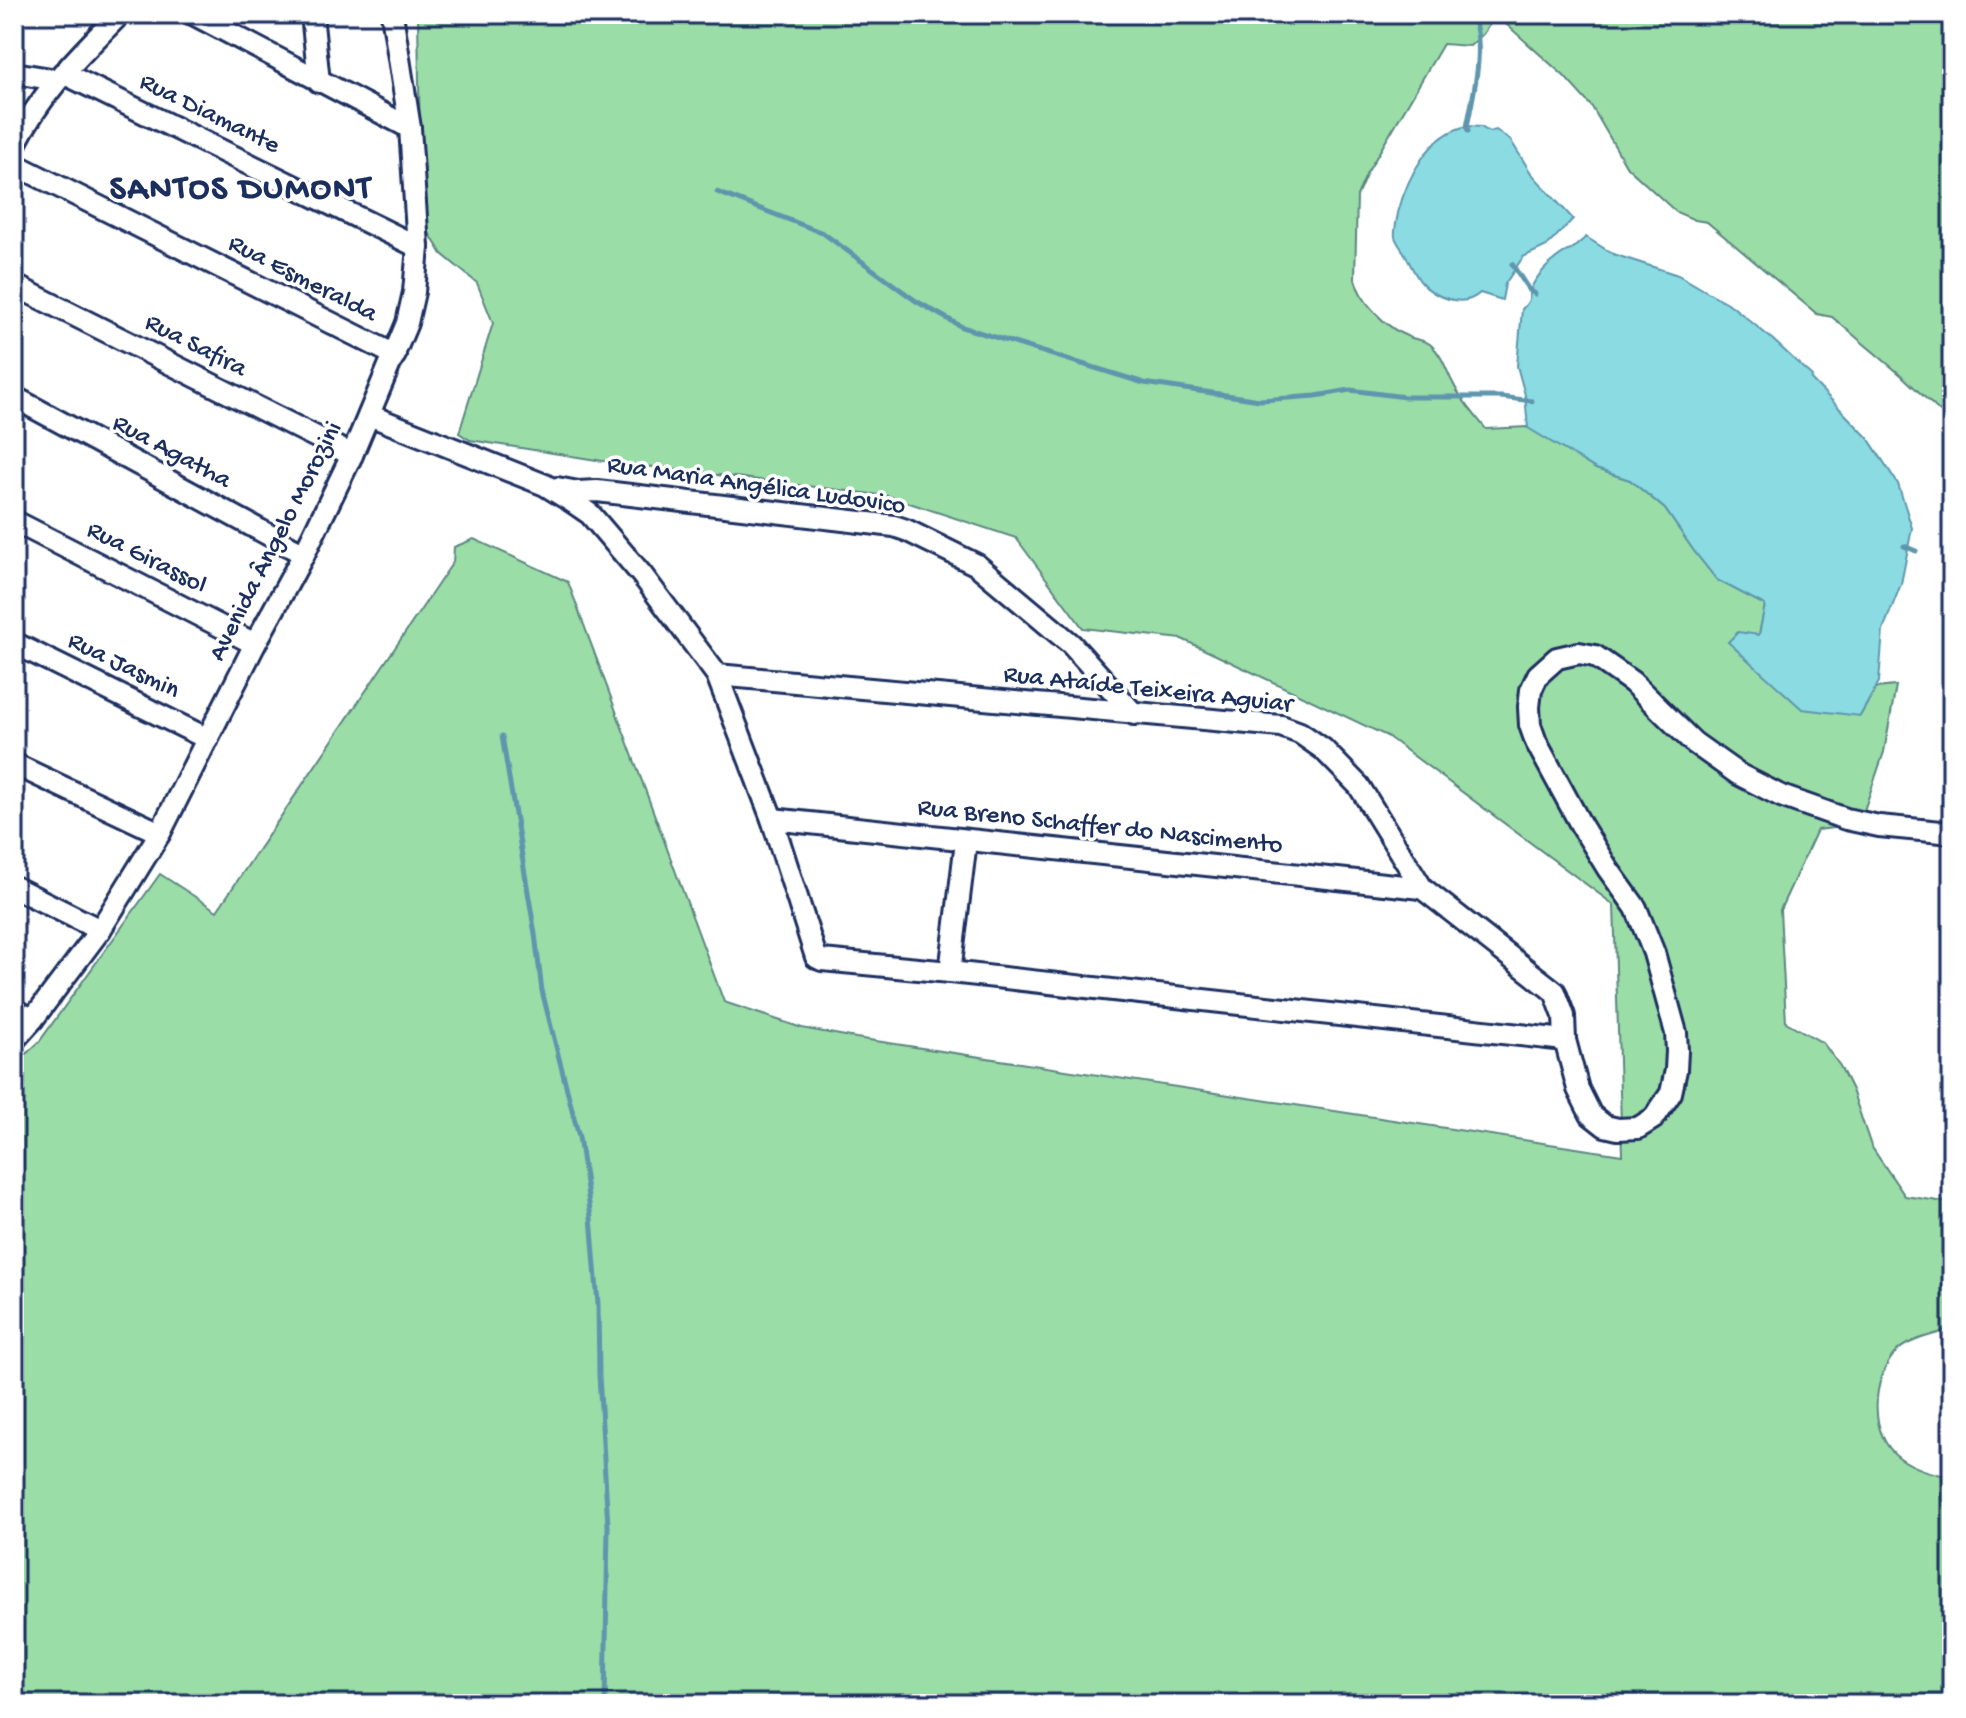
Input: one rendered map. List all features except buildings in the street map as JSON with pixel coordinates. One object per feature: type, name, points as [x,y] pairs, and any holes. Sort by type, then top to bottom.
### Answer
[{"type":"street","points":[[14,146],[28,119],[60,76],[120,14]]},
{"type":"street","points":[[193,14],[410,128]]},
{"type":"street","points":[[312,14],[319,82]]},
{"type":"street","name":"Avenida Ângelo Morozini","points":[[14,1040],[100,930],[160,833],[304,554],[352,455],[395,355],[411,308],[418,247],[410,128],[392,14]]},
{"type":"street","name":"Rua Diamante","points":[[14,73],[60,76],[418,247]]},
{"type":"street","name":"Rua Esmeralda","points":[[14,164],[395,355]]},
{"type":"street","name":"Rua Safira","points":[[14,285],[352,455]]},
{"type":"street","name":"Rua Agatha","points":[[14,397],[304,554]]},
{"type":"street","points":[[369,415],[545,485],[590,514],[642,575],[717,675],[772,819],[816,957],[1565,1040]]},
{"type":"street","name":"Rua Maria Angélica Ludovico","points":[[545,485],[578,492],[597,491],[894,526],[906,530],[977,565],[1071,644],[1134,714]]},
{"type":"street","name":"Rua Girassol","points":[[14,521],[255,644]]},
{"type":"street","name":"Rua Jasmin","points":[[14,643],[208,739]]},
{"type":"street","name":"Rua Ataíde Teixeira Aguiar","points":[[717,675],[1281,726],[1300,733],[1323,749],[1359,786],[1422,888],[1555,992],[1564,1016],[1565,1040],[1578,1089],[1591,1115],[1605,1126],[1618,1129],[1638,1128],[1654,1118],[1671,1093],[1676,1070],[1676,1033],[1658,966],[1636,908],[1581,825],[1530,725],[1531,690],[1538,675],[1557,658],[1579,653],[1595,656],[1632,682],[1693,742],[1738,774],[1781,796],[1846,819],[1879,826],[1952,833]]},
{"type":"street","points":[[14,764],[160,833]]},
{"type":"street","name":"Rua Breno Schaffer do Nascimento","points":[[772,819],[1422,888]]},
{"type":"street","points":[[950,972],[966,841]]},
{"type":"street","points":[[14,887],[100,930]]},
{"type":"street","points":[[14,1010],[33,1019]]},
{"type":"green space","points":[[418,14],[1952,14],[1952,423],[1832,317],[1817,314],[1707,222],[1676,212],[1627,167],[1592,107],[1564,76],[1496,15],[1470,46],[1443,44],[1367,173],[1357,196],[1355,279],[1368,305],[1384,321],[1435,349],[1460,395],[1486,429],[1528,427],[1596,469],[1630,480],[1665,509],[1717,580],[1765,605],[1759,635],[1729,642],[1766,676],[1860,716],[1876,688],[1896,686],[1884,752],[1859,825],[1817,830],[1780,910],[1786,1022],[1823,1043],[1840,1066],[1852,1090],[1871,1146],[1905,1196],[1952,1203],[1952,1331],[1920,1339],[1896,1352],[1882,1377],[1877,1407],[1882,1436],[1900,1458],[1925,1470],[1952,1477],[1952,1704],[14,1704],[14,1065],[39,1042],[160,874],[217,911],[453,562],[454,547],[474,539],[568,582],[724,1002],[802,1028],[856,1038],[1622,1155],[1614,905],[1387,736],[1182,639],[1083,628],[1016,538],[888,496],[603,461],[470,440],[459,433],[493,323],[477,283],[442,254],[421,220]]},
{"type":"water","points":[[1468,126],[1481,127],[1489,132],[1496,130],[1511,141],[1531,173],[1573,219],[1547,246],[1523,257],[1505,284],[1502,300],[1480,293],[1465,300],[1448,299],[1432,292],[1418,278],[1395,237],[1402,200],[1422,159],[1442,138]]},
{"type":"water","points":[[1586,237],[1613,254],[1678,275],[1732,306],[1812,376],[1811,379],[1868,438],[1898,484],[1912,528],[1901,584],[1883,630],[1879,682],[1860,716],[1802,709],[1728,642],[1738,632],[1759,635],[1765,605],[1717,580],[1665,509],[1630,480],[1596,469],[1528,428],[1525,395],[1517,366],[1522,309],[1529,300],[1532,286],[1544,270]]},
{"type":"waterway","points":[[1468,131],[1478,54],[1476,26],[1471,14]]},
{"type":"waterway","points":[[717,192],[823,233],[916,301],[962,327],[1144,383],[1260,400],[1350,390],[1405,397],[1501,397],[1532,401]]},
{"type":"waterway","points":[[1512,264],[1535,294]]},
{"type":"waterway","points":[[1904,546],[1916,551]]},
{"type":"waterway","points":[[502,736],[542,991],[579,1137],[591,1217],[608,1526],[605,1704]]},
{"type":"district","name":"SANTOS DUMONT","points":[[241,191]]}]
